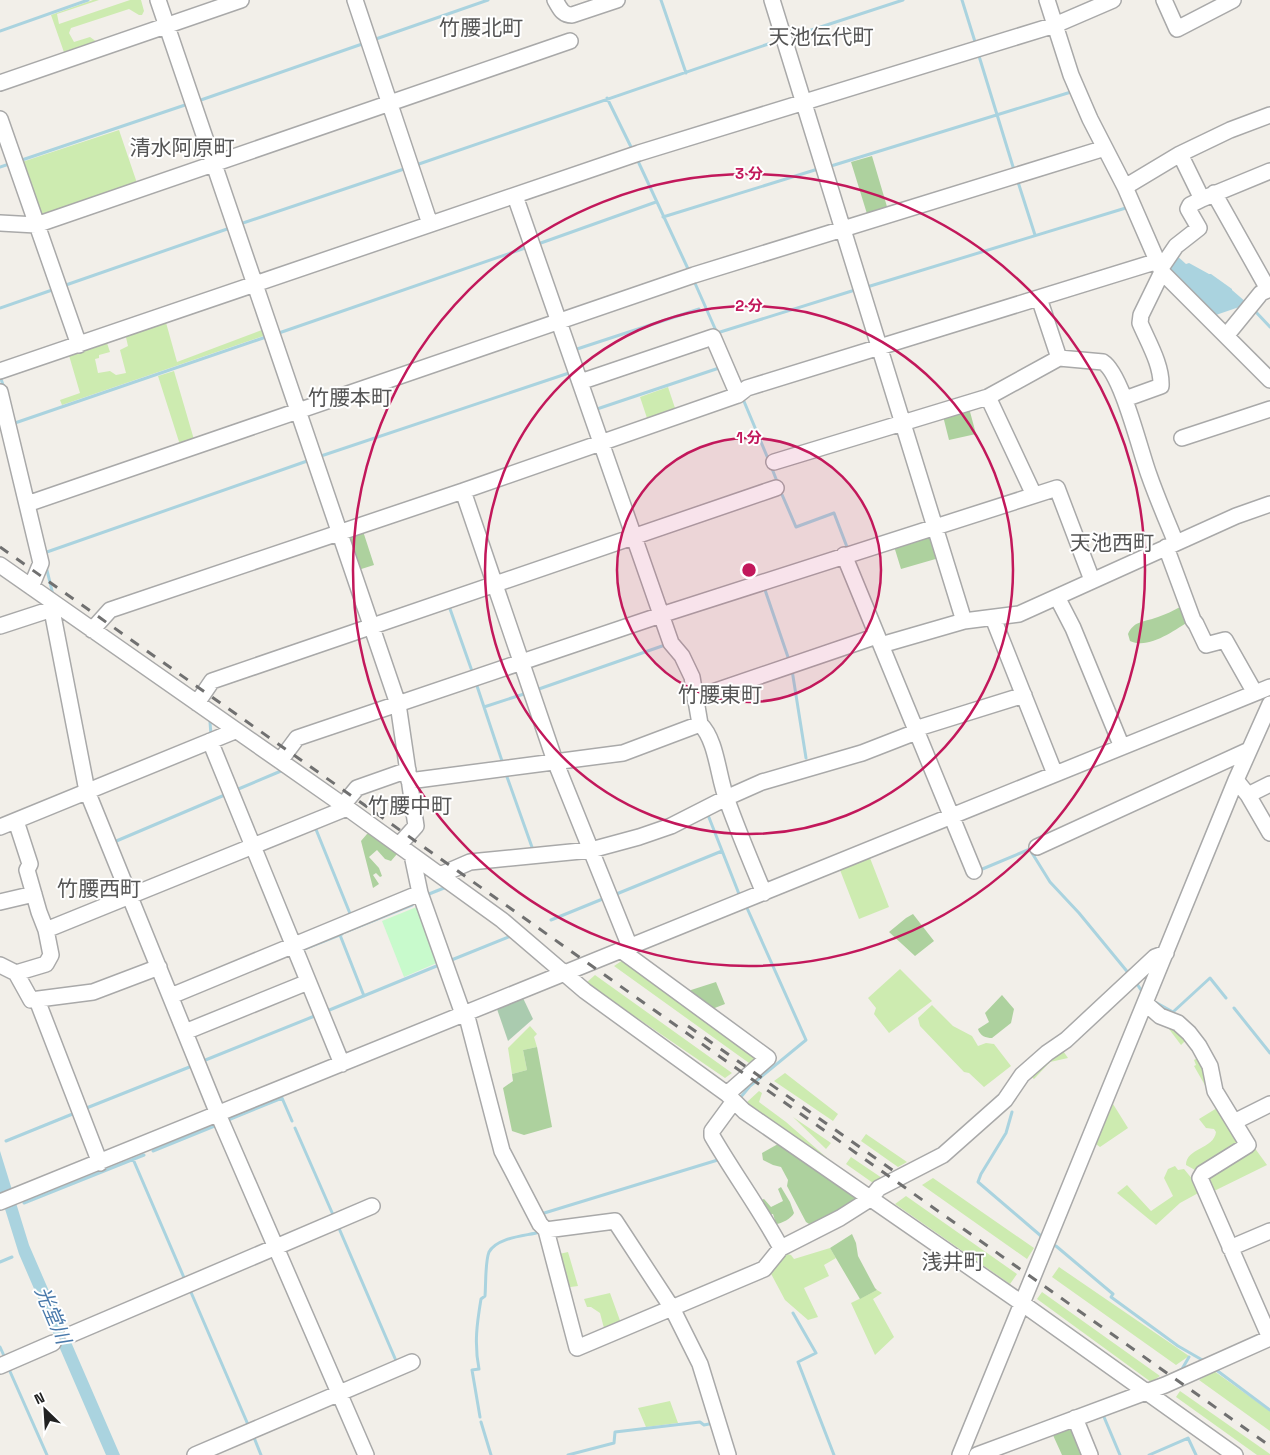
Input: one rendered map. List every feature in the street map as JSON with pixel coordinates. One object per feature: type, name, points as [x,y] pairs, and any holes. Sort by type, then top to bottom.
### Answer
[{"type":"street","points":[[158,0],[398,704],[416,826],[399,846]]},
{"type":"street","points":[[0,83],[241,0]]},
{"type":"street","points":[[355,0],[430,224]]},
{"type":"street","points":[[556,0],[561,11],[566,15],[572,15],[617,0]]},
{"type":"street","points":[[772,0],[964,622]]},
{"type":"street","points":[[1046,0],[1071,75],[1125,187],[1160,267],[1270,380]]},
{"type":"street","points":[[0,372],[639,153],[1055,25],[1113,0]]},
{"type":"street","points":[[1164,0],[1177,29],[1233,0]]},
{"type":"street","points":[[0,223],[36,225],[570,41]]},
{"type":"street","points":[[1125,187],[1180,154],[1230,130],[1270,115]]},
{"type":"street","points":[[0,119],[79,344]]},
{"type":"street","points":[[28,504],[560,322],[694,274],[1105,148]]},
{"type":"street","points":[[1180,154],[1269,289],[1261,293],[1226,336]]},
{"type":"street","points":[[1125,399],[1162,386],[1157,364],[1140,323],[1141,316],[1160,267],[1176,246],[1199,228],[1188,209],[1190,205],[1270,170]]},
{"type":"street","points":[[515,196],[671,643],[682,656],[692,677],[694,698],[700,724],[705,729],[712,746],[726,798],[764,893]]},
{"type":"street","points":[[92,630],[110,610],[602,444],[738,395],[746,388],[1039,298],[1160,267]]},
{"type":"street","points":[[1039,298],[1059,358]]},
{"type":"street","points":[[580,382],[713,337],[738,395]]},
{"type":"street","points":[[774,462],[988,397],[1059,358],[1103,362],[1108,366],[1125,399],[1193,620],[1206,645],[1226,640],[1255,693]]},
{"type":"street","points":[[0,392],[41,563],[31,587]]},
{"type":"street","points":[[988,397],[1034,495]]},
{"type":"street","points":[[1182,438],[1270,409]]},
{"type":"street","points":[[197,703],[212,681],[776,488]]},
{"type":"street","points":[[280,761],[297,738],[661,615],[1057,488],[1092,580]]},
{"type":"street","points":[[463,491],[555,761],[591,850],[626,949],[768,1058],[730,1098],[712,1131],[712,1136],[734,1173],[764,1216],[780,1248]]},
{"type":"street","points":[[694,698],[879,641],[964,622],[1019,614],[1236,516],[1270,504]]},
{"type":"street","points":[[844,555],[974,872]]},
{"type":"street","points":[[0,565],[31,587],[51,605],[92,630],[345,806],[520,933],[585,991],[730,1098],[744,1111],[1023,1304],[1235,1455]]},
{"type":"street","points":[[1057,597],[1073,628],[1122,747]]},
{"type":"street","points":[[0,626],[51,605]]},
{"type":"street","points":[[51,605],[87,791],[218,1114],[366,1455]]},
{"type":"street","points":[[993,618],[1055,774]]},
{"type":"street","points":[[0,1202],[1270,687]]},
{"type":"street","points":[[440,875],[470,862],[591,850],[639,837],[671,826],[762,782],[862,753],[916,731],[1024,695]]},
{"type":"street","points":[[960,1455],[1236,780],[1270,704]]},
{"type":"street","points":[[46,930],[253,847],[345,806],[357,788],[409,775],[623,753],[700,724]]},
{"type":"street","points":[[0,827],[235,731]]},
{"type":"street","points":[[210,741],[342,1064]]},
{"type":"street","points":[[1037,847],[1250,750]]},
{"type":"street","points":[[1236,780],[1248,795],[1270,833]]},
{"type":"street","points":[[1248,795],[1270,784]]},
{"type":"street","points":[[16,821],[30,864],[27,870],[46,930],[51,954],[46,964],[16,974]]},
{"type":"street","points":[[412,855],[420,893],[464,1014],[502,1151],[540,1224],[546,1230],[577,1348],[764,1269],[780,1248],[840,1218],[870,1198],[879,1188],[943,1155],[1005,1100],[1022,1075],[1047,1053],[1066,1040],[1155,957],[1166,953]]},
{"type":"street","points":[[171,996],[420,893]]},
{"type":"street","points":[[0,902],[34,894]]},
{"type":"street","points":[[0,965],[16,974],[31,1000],[93,992],[159,967]]},
{"type":"street","points":[[185,1032],[308,982]]},
{"type":"street","points":[[37,1000],[100,1163]]},
{"type":"street","points":[[977,1455],[1165,1385],[1270,1338],[1200,1178],[1203,1173],[1248,1145],[1215,1091],[1210,1066],[1199,1046],[1178,1023],[1160,1016],[1145,1003]]},
{"type":"street","points":[[1234,1122],[1270,1104]]},
{"type":"street","points":[[72,1334],[372,1206]]},
{"type":"street","points":[[546,1230],[616,1222],[672,1308],[700,1364],[728,1455]]},
{"type":"street","points":[[1230,1248],[1270,1231]]},
{"type":"street","points":[[0,1366],[53,1343]]},
{"type":"street","points":[[195,1455],[412,1362]]},
{"type":"street","points":[[1075,1418],[1090,1455]]},
{"type":"green space","points":[[93,0],[99,0],[57,14],[59,24],[130,0],[141,0],[144,11],[142,15],[139,15],[129,9],[71,28],[69,33],[74,42],[90,37],[97,42],[66,58],[51,15]]},
{"type":"green space","points":[[119,130],[138,186],[41,219],[19,163]]},
{"type":"green space","points":[[872,156],[888,210],[868,217],[851,162]]},
{"type":"green space","points":[[165,319],[177,362],[267,328],[269,334],[62,405],[60,400],[80,393],[68,352],[106,340],[110,352],[99,355],[99,358],[95,359],[98,373],[110,371],[116,375],[126,373],[120,350],[128,346],[125,333]]},
{"type":"green space","points":[[174,371],[195,443],[181,448],[158,376]]},
{"type":"green space","points":[[668,387],[677,414],[649,424],[640,397]]},
{"type":"green space","points":[[969,408],[976,434],[949,440],[943,416]]},
{"type":"green space","points":[[362,528],[374,565],[355,571],[346,534]]},
{"type":"green space","points":[[926,533],[933,536],[939,558],[901,569],[893,543]]},
{"type":"green space","points":[[1180,607],[1190,621],[1153,641],[1137,643],[1130,641],[1128,634],[1134,626]]},
{"type":"green space","points":[[372,833],[394,849],[397,854],[391,861],[385,859],[377,850],[369,857],[379,868],[382,876],[380,877],[376,873],[373,875],[379,884],[373,888],[361,841],[367,834]]},
{"type":"green space","points":[[870,858],[889,907],[859,919],[840,870]]},
{"type":"green space","points":[[419,906],[439,962],[404,977],[382,921]]},
{"type":"green space","points":[[913,914],[934,941],[915,956],[889,932]]},
{"type":"green space","points":[[623,960],[760,1056],[749,1063],[614,966]]},
{"type":"green space","points":[[900,969],[932,1001],[889,1033],[874,1014],[876,1008],[868,998]]},
{"type":"green space","points":[[595,975],[732,1073],[725,1078],[586,983]]},
{"type":"green space","points":[[716,982],[725,1004],[707,1011],[690,994],[691,990]]},
{"type":"green space","points":[[1002,995],[1014,1009],[1011,1023],[992,1038],[985,1037],[978,1029],[989,1022],[985,1013]]},
{"type":"green space","points":[[523,998],[533,1019],[508,1041],[497,1009]]},
{"type":"green space","points":[[932,1005],[953,1026],[972,1036],[978,1046],[986,1043],[994,1044],[1011,1066],[984,1087],[969,1073],[964,1072],[920,1026],[918,1018]]},
{"type":"green space","points":[[1169,1023],[1186,1040],[1181,1045],[1166,1025]]},
{"type":"green space","points":[[530,1026],[537,1034],[534,1037],[537,1047],[523,1050],[527,1070],[512,1074],[508,1048]]},
{"type":"green space","points":[[537,1047],[552,1127],[524,1135],[512,1131],[503,1088],[513,1081],[512,1074],[527,1070],[523,1050]]},
{"type":"green space","points":[[1061,1048],[1068,1058],[1050,1062],[1034,1079],[1027,1073]]},
{"type":"green space","points":[[1199,1057],[1204,1066],[1210,1094],[1194,1066],[1196,1065],[1194,1060]]},
{"type":"green space","points":[[785,1073],[838,1114],[833,1121],[774,1081]]},
{"type":"green space","points":[[759,1091],[762,1093],[759,1102],[786,1122],[842,1171],[746,1103]]},
{"type":"green space","points":[[1113,1104],[1128,1128],[1100,1147],[1096,1144]]},
{"type":"green space","points":[[1217,1108],[1240,1142],[1200,1170],[1195,1170],[1186,1165],[1187,1159],[1210,1142],[1216,1132],[1214,1129],[1206,1128],[1199,1119]]},
{"type":"green space","points":[[793,1117],[831,1143],[826,1149]]},
{"type":"green space","points":[[866,1134],[907,1162],[898,1167],[861,1141]]},
{"type":"green space","points":[[778,1144],[784,1146],[860,1201],[825,1219],[809,1224],[806,1222],[787,1186],[788,1180],[781,1167],[763,1160],[762,1153]]},
{"type":"green space","points":[[1254,1147],[1267,1165],[1210,1193],[1206,1178]]},
{"type":"green space","points":[[851,1157],[882,1178],[873,1183],[846,1164]]},
{"type":"green space","points":[[1175,1166],[1178,1170],[1184,1169],[1202,1191],[1180,1203],[1156,1225],[1117,1193],[1127,1185],[1151,1211],[1173,1196],[1164,1178],[1168,1169]]},
{"type":"green space","points":[[933,1178],[1034,1248],[1027,1259],[922,1185]]},
{"type":"green space","points":[[781,1187],[794,1213],[791,1217],[776,1224],[773,1214],[766,1215],[759,1201],[764,1199],[771,1207],[783,1201],[778,1189]]},
{"type":"green space","points":[[906,1196],[1017,1274],[1010,1284],[895,1204]]},
{"type":"green space","points":[[852,1234],[858,1256],[877,1290],[860,1299],[830,1248]]},
{"type":"green space","points":[[830,1248],[836,1258],[824,1265],[829,1276],[804,1288],[818,1317],[808,1320],[785,1300],[769,1270],[783,1253],[791,1255],[794,1259]]},
{"type":"green space","points":[[568,1252],[578,1286],[563,1288],[559,1254]]},
{"type":"green space","points":[[1059,1267],[1189,1356],[1176,1365],[1052,1277]]},
{"type":"green space","points":[[877,1290],[882,1293],[873,1299],[894,1337],[875,1355],[851,1303]]},
{"type":"green space","points":[[1042,1292],[1160,1376],[1151,1382],[1037,1299]]},
{"type":"green space","points":[[610,1293],[622,1326],[605,1332],[600,1313],[591,1307],[587,1307],[584,1299]]},
{"type":"green space","points":[[1214,1371],[1270,1411],[1270,1431],[1199,1380]]},
{"type":"green space","points":[[1180,1391],[1270,1455],[1257,1455],[1176,1397]]},
{"type":"green space","points":[[670,1401],[678,1423],[646,1427],[638,1408]]},
{"type":"green space","points":[[1070,1426],[1075,1429],[1086,1455],[1062,1455],[1052,1433]]},
{"type":"water","points":[[1175,254],[1186,264],[1189,263],[1211,274],[1247,303],[1213,316],[1173,275],[1168,265]]},
{"type":"water","name":"光堂川","points":[[0,1151],[29,1245],[120,1455],[106,1455],[19,1254],[0,1193]]},
{"type":"waterway","points":[[0,31],[88,0]]},
{"type":"waterway","points":[[373,40],[488,0]]},
{"type":"waterway","points":[[661,0],[686,73]]},
{"type":"waterway","points":[[790,37],[903,0]]},
{"type":"waterway","points":[[962,0],[976,45]]},
{"type":"waterway","points":[[416,165],[780,40]]},
{"type":"waterway","points":[[198,101],[365,43]]},
{"type":"waterway","points":[[979,56],[1014,170]]},
{"type":"waterway","points":[[831,166],[1071,92]]},
{"type":"waterway","points":[[607,98],[632,149]]},
{"type":"waterway","points":[[19,161],[188,104]]},
{"type":"waterway","points":[[637,159],[689,271]]},
{"type":"waterway","points":[[0,167],[12,163]]},
{"type":"waterway","points":[[240,224],[407,168]]},
{"type":"waterway","points":[[663,217],[818,169]]},
{"type":"waterway","points":[[1018,182],[1035,235]]},
{"type":"waterway","points":[[538,244],[656,202]]},
{"type":"waterway","points":[[867,287],[1129,207]]},
{"type":"waterway","points":[[63,286],[230,228]]},
{"type":"waterway","points":[[276,334],[528,247]]},
{"type":"waterway","points":[[694,281],[717,333]]},
{"type":"waterway","points":[[0,308],[55,289]]},
{"type":"waterway","points":[[717,333],[855,290]]},
{"type":"waterway","points":[[574,350],[699,309]]},
{"type":"waterway","points":[[1255,311],[1270,327]]},
{"type":"waterway","points":[[12,424],[266,337]]},
{"type":"waterway","points":[[597,409],[722,367]]},
{"type":"waterway","points":[[318,457],[569,373]]},
{"type":"waterway","points":[[1,379],[4,388]]},
{"type":"waterway","points":[[743,399],[769,461]]},
{"type":"waterway","points":[[44,553],[310,460]]},
{"type":"waterway","points":[[771,466],[778,484]]},
{"type":"waterway","points":[[780,490],[796,527],[834,513],[847,547]]},
{"type":"waterway","points":[[46,566],[53,595]]},
{"type":"waterway","points":[[764,587],[789,660]]},
{"type":"waterway","points":[[449,606],[473,674]]},
{"type":"waterway","points":[[536,690],[665,645],[664,643]]},
{"type":"waterway","points":[[792,670],[806,758]]},
{"type":"waterway","points":[[476,683],[503,764]]},
{"type":"waterway","points":[[484,707],[527,693]]},
{"type":"waterway","points":[[210,722],[211,735]]},
{"type":"waterway","points":[[236,790],[281,771]]},
{"type":"waterway","points":[[506,774],[533,850]]},
{"type":"waterway","points":[[114,842],[227,794]]},
{"type":"waterway","points":[[708,815],[739,894]]},
{"type":"waterway","points":[[315,827],[351,916]]},
{"type":"waterway","points":[[980,870],[1030,849]]},
{"type":"waterway","points":[[614,895],[722,851]]},
{"type":"waterway","points":[[1032,853],[1050,882],[1079,913],[1130,975]]},
{"type":"waterway","points":[[429,894],[444,888]]},
{"type":"waterway","points":[[551,920],[605,898]]},
{"type":"waterway","points":[[345,932],[412,905]]},
{"type":"waterway","points":[[740,1098],[750,1086],[806,1040],[747,908]]},
{"type":"waterway","points":[[304,949],[342,934]]},
{"type":"waterway","points":[[340,935],[364,996]]},
{"type":"waterway","points":[[449,961],[511,936]]},
{"type":"waterway","points":[[327,1011],[439,965]]},
{"type":"waterway","points":[[1155,1002],[1173,1012],[1210,978],[1226,998]]},
{"type":"waterway","points":[[1135,981],[1141,990]]},
{"type":"waterway","points":[[1234,1008],[1270,1053]]},
{"type":"waterway","points":[[203,1061],[317,1015]]},
{"type":"waterway","points":[[84,1109],[192,1066]]},
{"type":"waterway","points":[[228,1120],[282,1098],[292,1121]]},
{"type":"waterway","points":[[1012,1112],[1006,1133],[978,1182],[1041,1236]]},
{"type":"waterway","points":[[6,1141],[75,1113]]},
{"type":"waterway","points":[[153,1151],[217,1125]]},
{"type":"waterway","points":[[295,1128],[334,1217]]},
{"type":"waterway","points":[[24,1203],[144,1155]]},
{"type":"waterway","points":[[133,1159],[185,1280]]},
{"type":"waterway","points":[[541,1214],[721,1159]]},
{"type":"waterway","points":[[338,1226],[397,1363]]},
{"type":"waterway","points":[[480,1417],[472,1370],[479,1369],[476,1342],[477,1325],[481,1299],[485,1296],[486,1267],[489,1252],[498,1243],[505,1240],[540,1232]]},
{"type":"waterway","points":[[1056,1246],[1113,1294],[1111,1297],[1178,1346],[1204,1361]]},
{"type":"waterway","points":[[0,1262],[12,1257]]},
{"type":"waterway","points":[[190,1290],[249,1427]]},
{"type":"waterway","points":[[793,1313],[816,1353],[798,1362],[834,1455]]},
{"type":"waterway","points":[[0,1347],[5,1358]]},
{"type":"waterway","points":[[1173,1374],[1182,1369],[1189,1357]]},
{"type":"waterway","points":[[8,1367],[47,1455]]},
{"type":"waterway","points":[[1215,1369],[1270,1410]]},
{"type":"waterway","points":[[1104,1417],[1120,1455]]},
{"type":"waterway","points":[[481,1422],[491,1455]]},
{"type":"waterway","points":[[568,1455],[614,1443],[615,1432],[700,1422],[704,1425],[714,1423]]},
{"type":"waterway","points":[[253,1435],[261,1455]]},
{"type":"waterway","points":[[1149,1455],[1188,1438],[1196,1455]]},
{"type":"railway","points":[[0,547],[1270,1446]]},
{"type":"railway","points":[[688,1026],[898,1174]]},
{"type":"district","name":"竹腰北町","points":[[481,27]]},
{"type":"district","name":"天池伝代町","points":[[821,36]]},
{"type":"district","name":"清水阿原町","points":[[182,147]]},
{"type":"district","name":"竹腰本町","points":[[350,397]]},
{"type":"district","name":"天池西町","points":[[1112,542]]},
{"type":"district","name":"竹腰東町","points":[[720,694]]},
{"type":"district","name":"竹腰中町","points":[[410,805]]},
{"type":"district","name":"竹腰西町","points":[[99,888]]},
{"type":"district","name":"浅井町","points":[[953,1261]]}]
